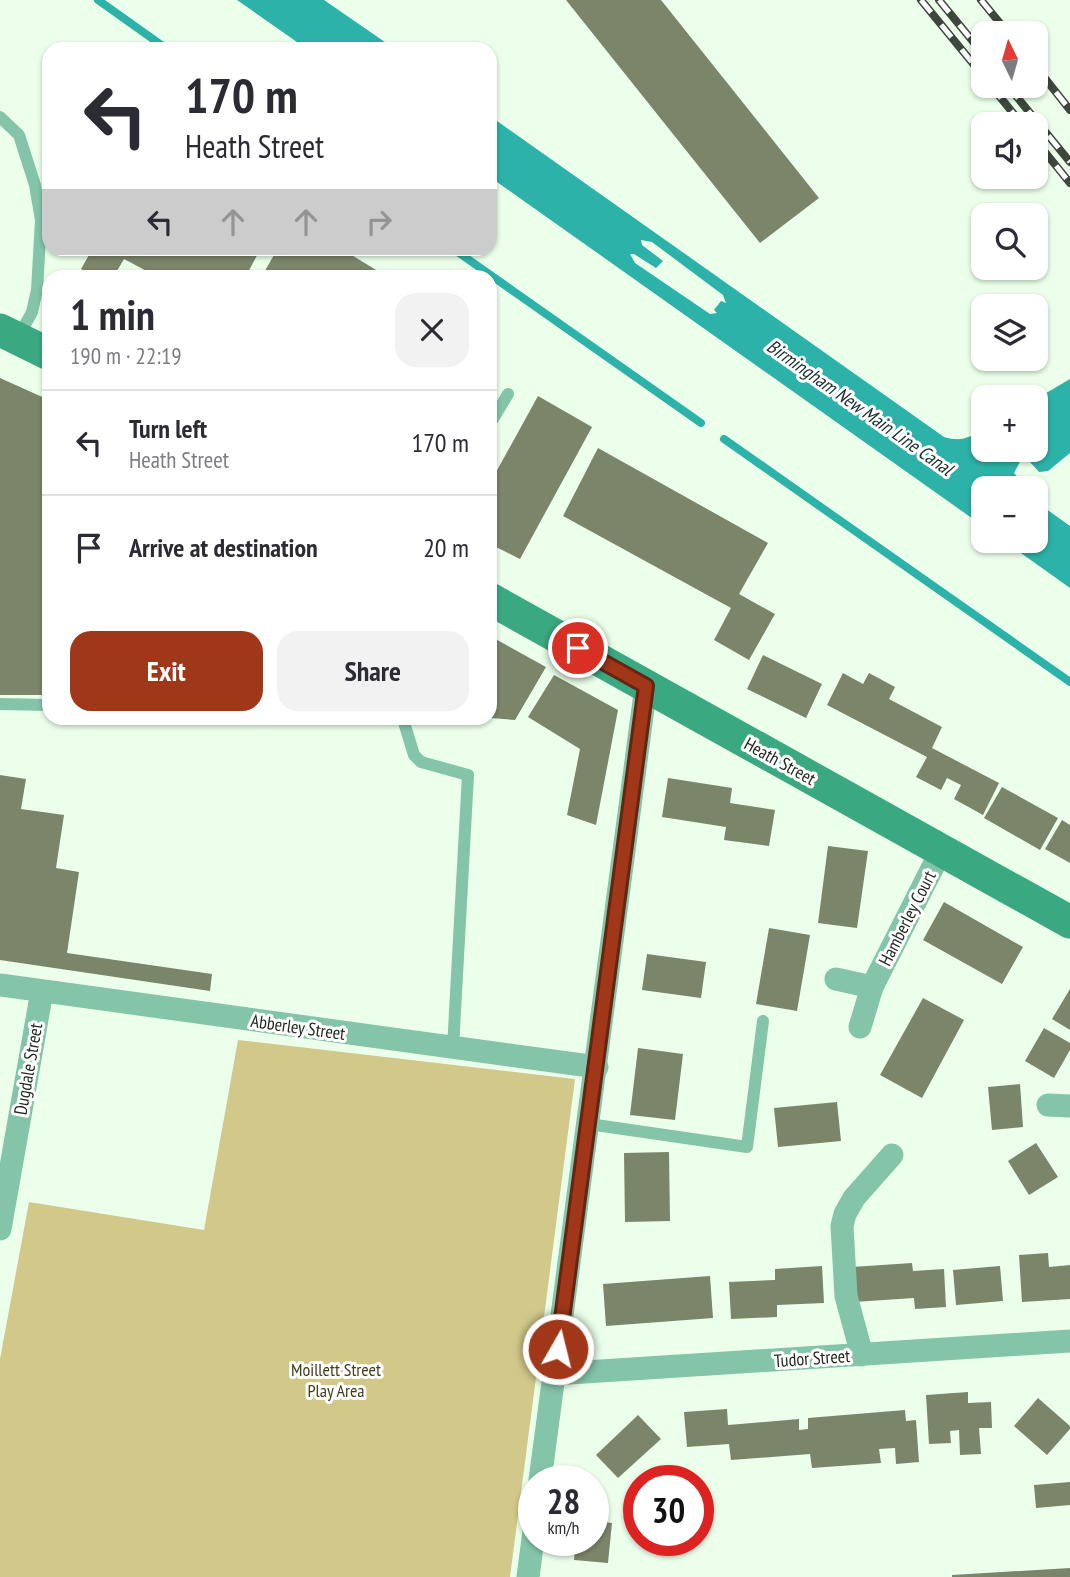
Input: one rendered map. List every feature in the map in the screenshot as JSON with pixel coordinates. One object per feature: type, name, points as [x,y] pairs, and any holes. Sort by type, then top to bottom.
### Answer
[{"type":"main road","points":[[9,335],[42,351]]},
{"type":"main road","name":"Heath Street","points":[[497,603],[1070,922]]},
{"type":"street","points":[[542,1465],[646,686]]},
{"type":"street","name":"Hamberley Court","points":[[860,1027],[872,987],[942,849]]},
{"type":"street","name":"Hamberley Court","points":[[836,979],[872,987]]},
{"type":"street","name":"Abberley Street","points":[[0,985],[597,1067]]},
{"type":"street","name":"Dugdale Street","points":[[0,1229],[42,991]]},
{"type":"street","points":[[862,1354],[846,1296],[842,1226],[854,1198],[892,1155]]},
{"type":"street","name":"Tudor Street","points":[[554,1374],[1070,1341]]},
{"type":"street","points":[[528,1577],[531,1556]]},
{"type":"lane","points":[[0,117],[19,135],[35,185],[41,220],[37,290],[32,312],[9,335]]},
{"type":"lane","points":[[497,412],[508,394]]},
{"type":"lane","points":[[0,705],[42,705]]},
{"type":"lane","points":[[405,725],[414,755],[421,762],[468,775],[453,1048]]},
{"type":"lane","points":[[589,1124],[747,1147],[763,1021]]},
{"type":"green space","name":"Moillett Street Play Area","points":[[238,1040],[575,1079],[525,1465],[518,1465],[518,1516],[510,1577],[0,1577],[0,1359],[29,1202],[204,1230]]},
{"type":"water","points":[[237,0],[324,0],[385,42],[297,42]]},
{"type":"water","name":"Birmingham New Main Line Canal","points":[[497,121],[944,437],[955,439],[971,436],[971,462],[1020,462],[1014,473],[1017,476],[971,476],[971,518],[497,182]],"holes":[[[641,240],[652,242],[723,295],[726,303],[721,301],[714,310],[717,313],[710,314],[635,263],[630,254],[656,268],[663,261],[642,245]]]},
{"type":"water","points":[[1070,379],[1070,453],[1048,471],[1039,472],[1030,462],[1048,462],[1048,392]]},
{"type":"water","points":[[1048,510],[1070,526],[1070,588],[1021,553],[1048,553]]},
{"type":"building","points":[[566,0],[661,0],[819,198],[760,243]]},
{"type":"building","points":[[88,256],[257,256],[249,270],[145,270],[124,259],[118,270],[81,269]]},
{"type":"building","points":[[273,256],[353,256],[376,270],[265,270]]},
{"type":"building","points":[[0,378],[42,397],[42,695],[0,695]]},
{"type":"building","points":[[538,396],[592,427],[520,559],[497,548],[497,470]]},
{"type":"building","points":[[598,448],[768,543],[739,594],[775,614],[749,660],[714,640],[731,608],[563,516]]},
{"type":"building","points":[[497,640],[546,667],[515,720],[497,719]]},
{"type":"building","points":[[763,655],[822,684],[806,718],[747,689]]},
{"type":"building","points":[[843,673],[863,684],[869,673],[895,687],[889,699],[942,727],[932,748],[999,783],[983,815],[954,799],[961,785],[947,778],[941,790],[916,777],[927,757],[827,705]]},
{"type":"building","points":[[554,675],[618,710],[596,825],[567,815],[580,749],[528,717]]},
{"type":"building","points":[[0,775],[26,779],[21,809],[64,815],[56,868],[79,872],[67,953],[212,974],[210,991],[0,960]]},
{"type":"building","points":[[668,778],[732,788],[730,803],[775,810],[769,846],[724,840],[726,827],[662,817]]},
{"type":"building","points":[[1002,787],[1058,818],[1040,850],[984,818]]},
{"type":"building","points":[[1062,820],[1070,825],[1070,863],[1045,849]]},
{"type":"building","points":[[828,846],[868,851],[857,928],[818,923]]},
{"type":"building","points":[[944,902],[1023,947],[1002,984],[923,940]]},
{"type":"building","points":[[769,928],[810,935],[797,1011],[756,1004]]},
{"type":"building","points":[[647,954],[706,962],[701,998],[642,990]]},
{"type":"building","points":[[1070,989],[1070,1030],[1052,1019]]},
{"type":"building","points":[[923,998],[964,1020],[922,1098],[880,1075]]},
{"type":"building","points":[[1044,1028],[1070,1043],[1070,1050],[1054,1078],[1025,1061]]},
{"type":"building","points":[[638,1048],[683,1054],[675,1120],[630,1115]]},
{"type":"building","points":[[1020,1084],[1023,1127],[992,1130],[988,1087]]},
{"type":"building","points":[[837,1102],[841,1141],[778,1147],[774,1108]]},
{"type":"building","points":[[1036,1143],[1058,1177],[1029,1195],[1008,1161]]},
{"type":"building","points":[[669,1152],[670,1221],[625,1222],[624,1153]]},
{"type":"building","points":[[1048,1253],[1049,1267],[1070,1265],[1070,1299],[1022,1302],[1019,1255]]},
{"type":"building","points":[[912,1263],[913,1271],[944,1269],[946,1307],[915,1309],[914,1298],[854,1302],[852,1267]]},
{"type":"building","points":[[822,1266],[824,1303],[777,1305],[777,1317],[731,1319],[729,1282],[775,1280],[775,1269]]},
{"type":"building","points":[[1000,1266],[1003,1301],[956,1305],[953,1270]]},
{"type":"building","points":[[710,1276],[713,1318],[606,1326],[603,1284]]},
{"type":"building","points":[[968,1392],[968,1403],[991,1402],[992,1428],[979,1428],[981,1454],[960,1455],[959,1430],[950,1431],[951,1443],[929,1444],[926,1395]]},
{"type":"building","points":[[1038,1398],[1070,1426],[1047,1455],[1014,1426]]},
{"type":"building","points":[[727,1409],[728,1425],[799,1419],[799,1430],[808,1429],[808,1418],[905,1410],[906,1421],[916,1420],[919,1462],[896,1464],[895,1448],[879,1449],[881,1463],[812,1468],[810,1454],[731,1460],[729,1444],[687,1447],[684,1412]]},
{"type":"building","points":[[638,1415],[661,1439],[632,1465],[623,1465],[623,1473],[618,1478],[609,1465],[596,1455]]},
{"type":"building","points":[[1070,1482],[1070,1505],[1036,1508],[1034,1485]]},
{"type":"building","points":[[609,1523],[612,1523],[609,1553]]},
{"type":"building","points":[[574,1556],[609,1556],[608,1563],[574,1560]]},
{"type":"building","points":[[1070,1568],[1070,1577],[952,1577],[952,1575]]},
{"type":"waterway","points":[[98,0],[157,42]]},
{"type":"waterway","points":[[463,256],[483,270]]},
{"type":"waterway","points":[[497,280],[701,423]]},
{"type":"waterway","points":[[724,439],[1070,682]]},
{"type":"railway","points":[[921,0],[971,61]]},
{"type":"railway","points":[[939,0],[971,39]]},
{"type":"railway","points":[[981,0],[998,21]]},
{"type":"railway","points":[[1048,82],[1070,110]]},
{"type":"railway","points":[[1001,98],[1012,112]]},
{"type":"railway","points":[[1018,98],[1070,162]]},
{"type":"railway","points":[[1048,156],[1070,183]]},
{"type":"route","points":[[558,1349],[646,686],[578,648]]}]
